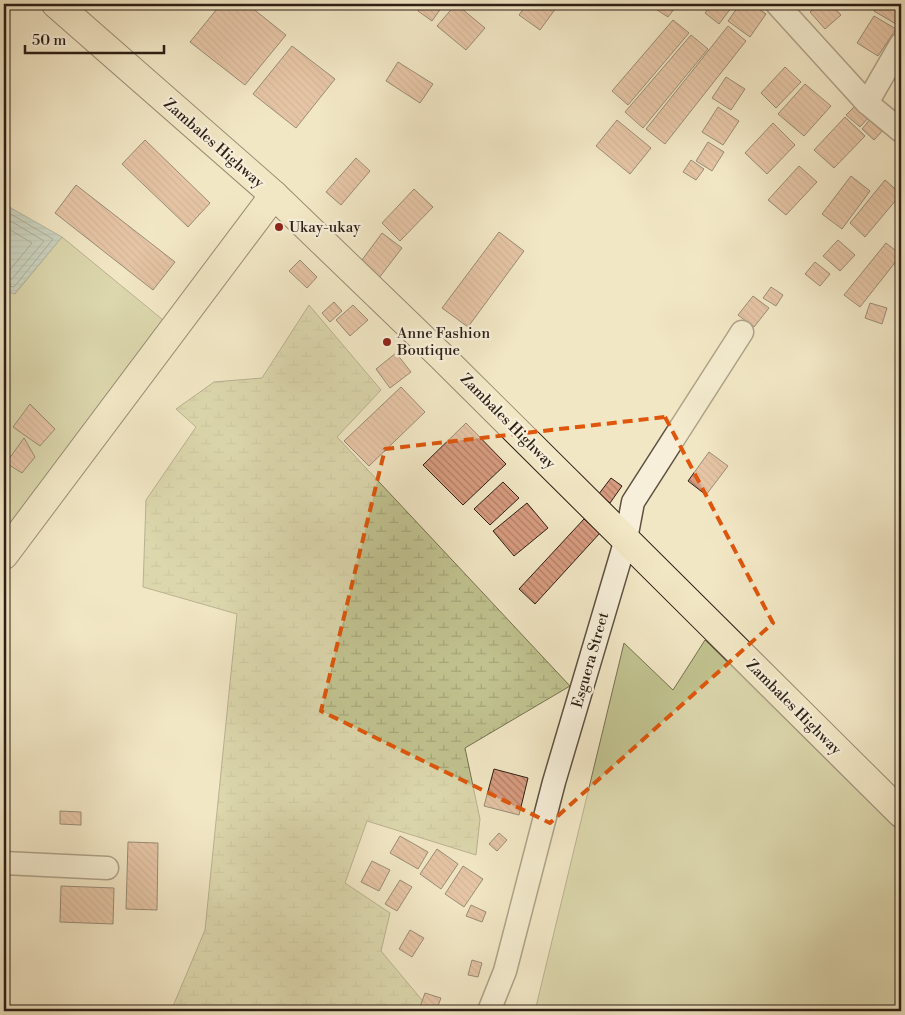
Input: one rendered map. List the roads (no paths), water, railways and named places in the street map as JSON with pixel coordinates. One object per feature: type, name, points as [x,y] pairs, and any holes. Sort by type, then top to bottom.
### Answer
[{"type":"main road","name":"Zambales Highway","points":[[56,4],[274,195],[442,357],[900,810]]},
{"type":"main road","points":[[4,555],[274,195]]},
{"type":"street","points":[[777,4],[867,103],[901,131]]},
{"type":"street","points":[[867,103],[901,44]]},
{"type":"street","name":"Esguera Street","points":[[490,1011],[505,971],[554,782],[626,538],[633,502],[742,332]]},
{"type":"street","points":[[4,863],[107,868]]},
{"type":"water","points":[[4,204],[62,237],[14,294],[4,290]]},
{"type":"place","name":"Ukay-ukay","points":[[279,227]]},
{"type":"place","name":"Anne Fashion Boutique","points":[[387,342]]}]
